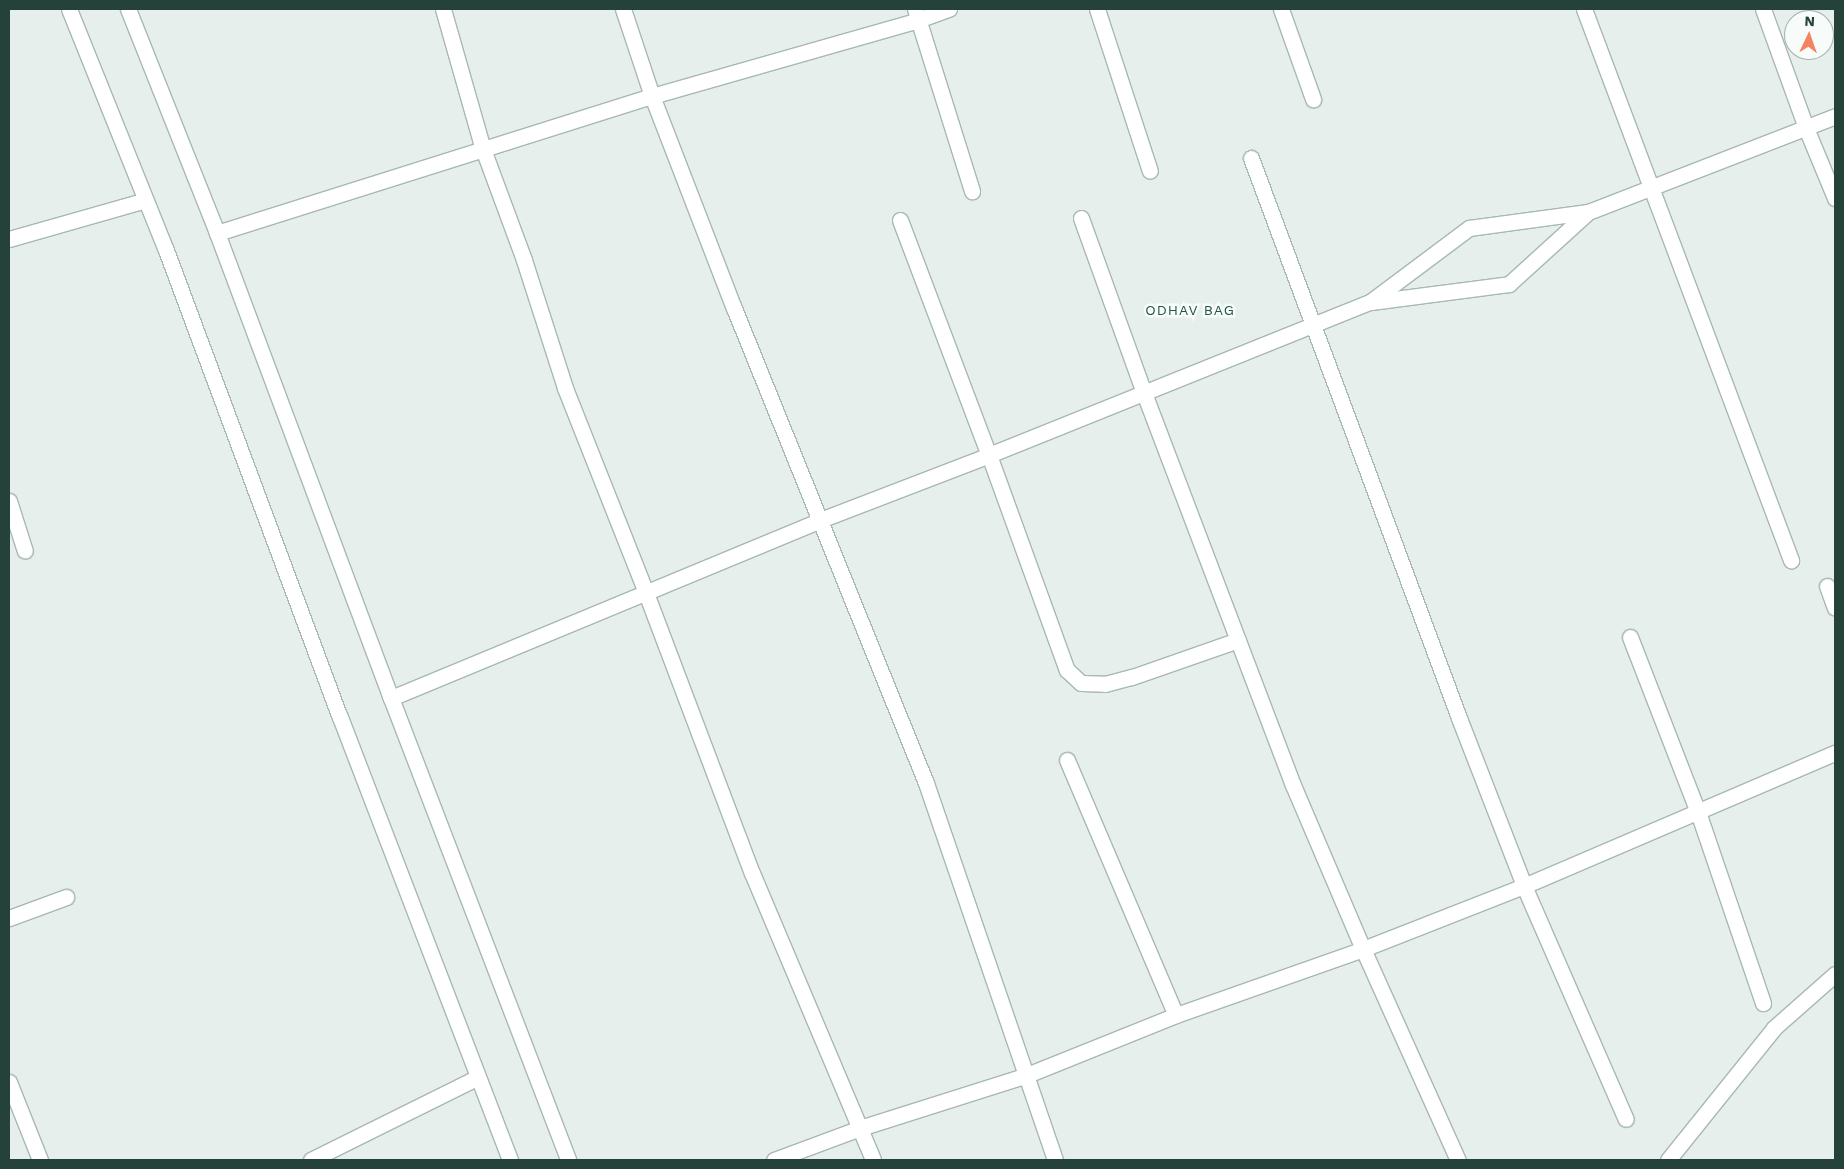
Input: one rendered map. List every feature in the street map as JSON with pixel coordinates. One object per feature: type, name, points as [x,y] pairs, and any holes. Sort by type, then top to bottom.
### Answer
[{"type":"street","points":[[70,9],[146,200],[510,1160]]},
{"type":"street","points":[[128,9],[217,233],[391,698],[568,1160]]},
{"type":"street","points":[[443,9],[483,149],[524,260],[565,388],[646,593],[752,874],[873,1160]]},
{"type":"street","points":[[623,9],[652,96],[734,308],[926,783],[1055,1160]]},
{"type":"street","points":[[217,233],[917,14],[949,9]]},
{"type":"street","points":[[1097,9],[1150,171]]},
{"type":"street","points":[[1281,9],[1313,99]]},
{"type":"street","points":[[1584,9],[1653,187],[1791,560]]},
{"type":"street","points":[[1763,9],[1806,128],[1835,198]]},
{"type":"street","points":[[917,14],[972,191]]},
{"type":"street","points":[[391,698],[820,520],[989,455],[1370,302],[1469,228],[1588,212],[1835,116]]},
{"type":"street","points":[[1251,158],[1459,718],[1524,886],[1626,1119]]},
{"type":"street","points":[[9,239],[146,200]]},
{"type":"street","points":[[1370,302],[1509,284],[1588,212]]},
{"type":"street","points":[[1081,218],[1144,393],[1293,785],[1363,949],[1458,1160]]},
{"type":"street","points":[[900,220],[989,455],[1067,670],[1081,683],[1105,684],[1132,677],[1238,640]]},
{"type":"street","points":[[9,501],[25,551]]},
{"type":"street","points":[[1827,586],[1835,608]]},
{"type":"street","points":[[1630,637],[1698,812],[1763,1003]]},
{"type":"street","points":[[774,1160],[860,1128],[1027,1075],[1176,1015],[1363,949],[1524,886],[1835,753]]},
{"type":"street","points":[[1067,760],[1176,1015]]},
{"type":"street","points":[[9,918],[66,896]]},
{"type":"street","points":[[1668,1160],[1774,1028],[1835,974]]},
{"type":"street","points":[[311,1160],[478,1077]]},
{"type":"street","points":[[9,1082],[40,1160]]},
{"type":"district","name":"ODHAV BAG","points":[[1190,310]]}]
